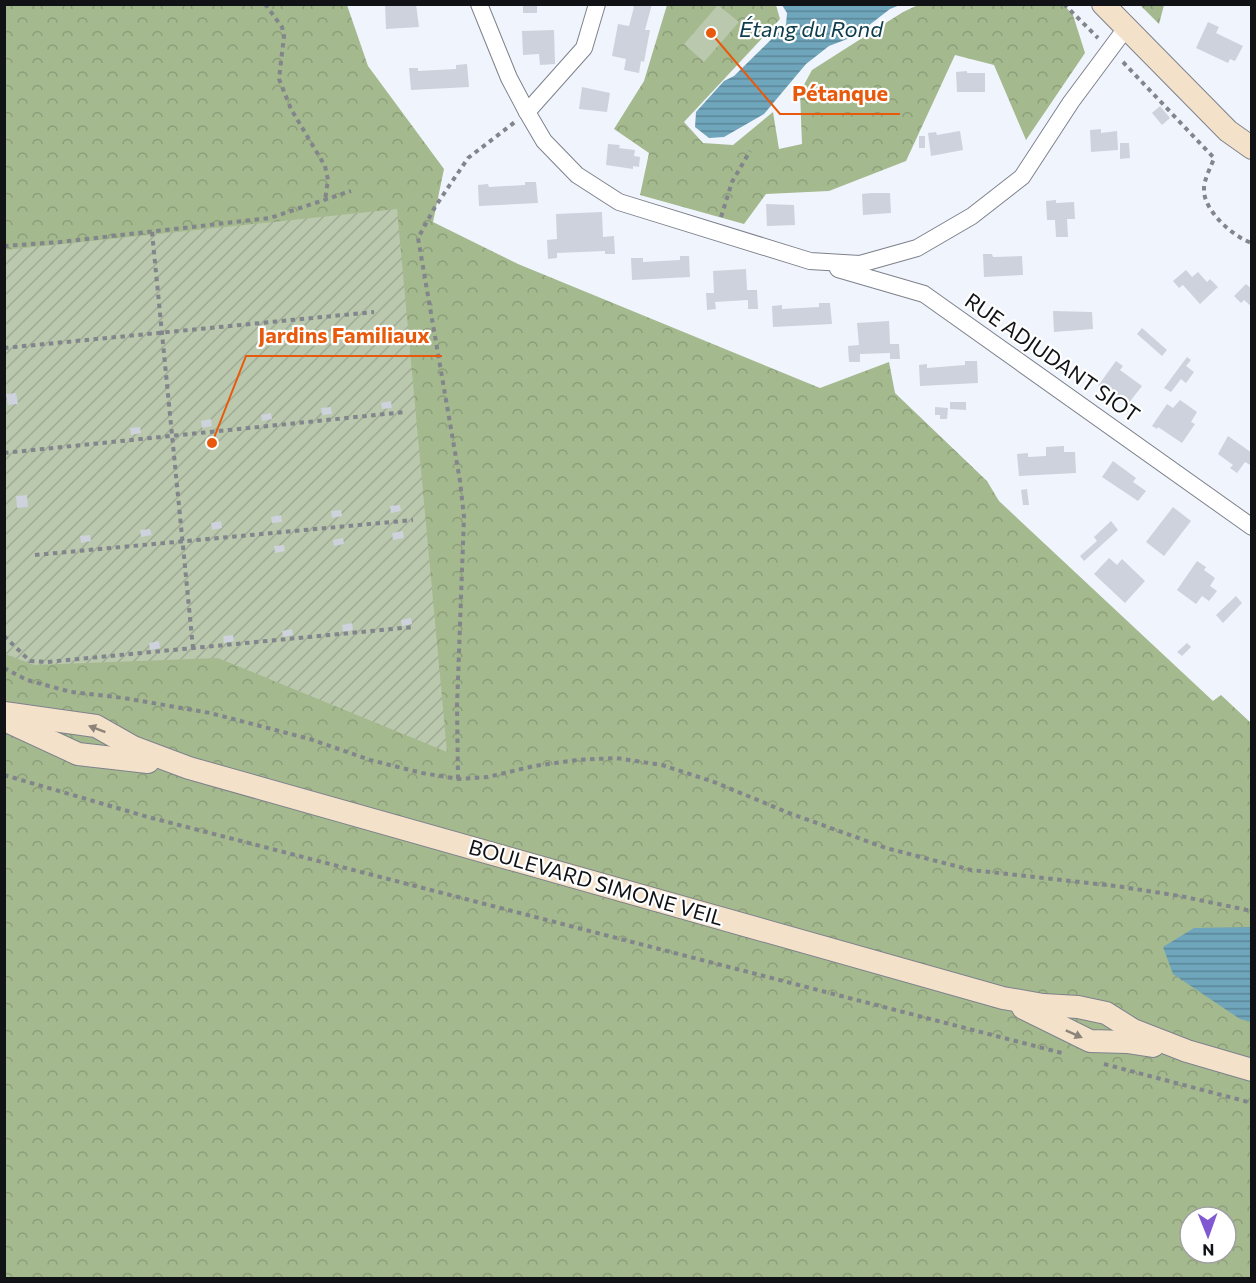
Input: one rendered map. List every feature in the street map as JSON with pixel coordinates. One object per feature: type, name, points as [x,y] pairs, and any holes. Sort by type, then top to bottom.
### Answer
[{"type":"main road","points":[[1103,4],[1228,131],[1251,148]]},
{"type":"main road","name":"BOULEVARD SIMONE VEIL","points":[[4,713],[96,726],[133,747],[189,768],[1003,998],[1043,1005],[1078,1007],[1106,1013],[1133,1030],[1186,1051],[1251,1070]]},
{"type":"main road","name":"BOULEVARD SIMONE VEIL","points":[[4,720],[78,754],[189,768]]},
{"type":"main road","name":"BOULEVARD SIMONE VEIL","points":[[1003,998],[1090,1041],[1127,1042],[1186,1051]]},
{"type":"street","points":[[479,4],[509,78],[527,112],[544,141],[577,175],[619,202],[810,261],[860,264],[917,248],[972,216],[1022,177],[1071,102],[1126,28]]},
{"type":"street","points":[[527,112],[584,48],[597,4]]},
{"type":"street","name":"RUE ADJUDANT SIOT","points":[[810,261],[924,294],[1251,527]]},
{"type":"path","points":[[265,4],[282,27],[284,36],[279,79],[291,109],[325,166],[327,180],[325,200]]},
{"type":"path","points":[[1064,4],[1214,158],[1204,190],[1213,214],[1239,239],[1251,243]]},
{"type":"path","points":[[458,780],[457,706],[464,517],[460,481],[418,238],[435,207],[468,158],[527,112]]},
{"type":"path","points":[[717,232],[732,182],[750,151]]},
{"type":"path","points":[[4,246],[270,218],[351,191]]},
{"type":"path","points":[[152,232],[193,648]]},
{"type":"path","points":[[4,348],[374,312]]},
{"type":"path","points":[[4,453],[405,412]]},
{"type":"path","points":[[35,555],[413,520]]},
{"type":"path","points":[[4,636],[30,661],[39,661],[413,627]]},
{"type":"path","points":[[4,668],[27,680],[71,692],[124,698],[210,713],[310,739],[380,763],[422,774],[458,780],[488,777],[577,759],[616,759],[662,765],[714,782],[789,813],[886,848],[971,870],[1116,886],[1180,896],[1251,911]]},
{"type":"path","points":[[4,775],[148,817],[1062,1053]]},
{"type":"path","points":[[1097,1062],[1251,1103]]},
{"type":"green space","points":[[5,5],[347,5],[368,66],[444,169],[433,222],[518,264],[820,388],[889,362],[895,393],[987,481],[999,501],[1213,701],[1221,695],[1251,723],[1251,1278],[5,1278]]},
{"type":"green space","points":[[667,5],[776,5],[780,19],[684,122],[703,143],[733,145],[773,112],[779,149],[802,144],[800,92],[812,70],[903,12],[918,5],[1064,5],[1073,15],[1085,53],[1026,140],[994,65],[955,55],[906,161],[829,191],[766,194],[744,224],[640,195],[649,153],[614,129],[644,81]]},
{"type":"green space","points":[[718,5],[739,22],[704,62],[684,44]]},
{"type":"green space","points":[[1140,5],[1164,5],[1159,24]]},
{"type":"green space","points":[[397,209],[447,752],[218,658],[34,665],[5,654],[5,250]]},
{"type":"water","name":"Étang du Rond","points":[[782,5],[900,5],[890,9],[855,36],[829,46],[806,64],[764,114],[724,137],[709,138],[695,127],[696,112],[724,81],[734,76],[786,25],[787,13]]},
{"type":"water","points":[[1252,927],[1251,1022],[1240,1019],[1173,974],[1163,947],[1194,928]]},
{"type":"building","points":[[385,4],[416,4],[419,27],[386,29]]},
{"type":"building","points":[[523,4],[537,4],[537,13],[523,13]]},
{"type":"building","points":[[630,4],[652,4],[645,30],[650,30],[644,62],[641,61],[639,73],[624,70],[626,59],[612,56],[618,24],[629,26],[634,7]]},
{"type":"building","points":[[1208,22],[1219,27],[1216,33],[1243,46],[1235,61],[1230,59],[1228,63],[1196,48]]},
{"type":"building","points":[[554,30],[555,64],[540,65],[539,54],[523,55],[522,31]]},
{"type":"building","points":[[467,64],[469,87],[411,90],[409,68],[418,68],[418,71],[456,69],[456,65]]},
{"type":"building","points":[[967,71],[967,73],[985,73],[985,92],[957,92],[956,72]]},
{"type":"building","points":[[582,87],[610,93],[607,112],[579,109]]},
{"type":"building","points":[[1160,106],[1170,118],[1162,125],[1152,113]]},
{"type":"building","points":[[1101,129],[1101,133],[1117,131],[1118,150],[1091,152],[1090,130]]},
{"type":"building","points":[[960,131],[963,150],[931,156],[928,133],[936,132],[937,135]]},
{"type":"building","points":[[919,136],[925,136],[925,148],[919,148]]},
{"type":"building","points":[[1120,143],[1129,143],[1130,158],[1120,159]]},
{"type":"building","points":[[608,144],[635,150],[634,156],[640,157],[639,167],[633,166],[633,169],[606,165]]},
{"type":"building","points":[[525,182],[536,182],[538,203],[479,206],[478,185],[488,184],[489,187],[525,185]]},
{"type":"building","points":[[890,193],[891,213],[863,215],[862,194]]},
{"type":"building","points":[[1056,200],[1056,203],[1074,202],[1075,219],[1067,219],[1068,237],[1056,237],[1055,220],[1047,220],[1046,201]]},
{"type":"building","points":[[766,204],[794,205],[795,225],[767,226]]},
{"type":"building","points":[[602,212],[603,237],[614,236],[615,254],[605,254],[605,251],[557,253],[557,258],[548,259],[547,240],[557,239],[556,214]]},
{"type":"building","points":[[983,254],[992,254],[993,257],[1022,256],[1023,275],[984,277]]},
{"type":"building","points":[[680,256],[689,256],[690,277],[632,280],[631,258],[643,258],[643,262],[680,260]]},
{"type":"building","points":[[746,269],[747,290],[757,290],[758,309],[748,309],[748,300],[715,302],[716,309],[707,310],[706,293],[714,293],[713,271]]},
{"type":"building","points":[[1186,270],[1192,277],[1198,272],[1207,282],[1210,279],[1218,287],[1200,304],[1183,285],[1179,288],[1173,281]]},
{"type":"building","points":[[1246,284],[1252,289],[1252,307],[1244,300],[1241,303],[1234,296]]},
{"type":"building","points":[[819,303],[830,303],[832,324],[773,327],[772,306],[782,305],[782,309],[819,307]]},
{"type":"building","points":[[1053,311],[1092,312],[1093,329],[1054,332]]},
{"type":"building","points":[[889,321],[890,344],[899,344],[900,359],[890,359],[890,353],[860,354],[860,362],[849,362],[848,346],[859,345],[857,323]]},
{"type":"building","points":[[1142,328],[1167,350],[1162,356],[1137,334]]},
{"type":"building","points":[[1187,357],[1191,360],[1186,366],[1194,372],[1186,383],[1181,379],[1171,392],[1164,388]]},
{"type":"building","points":[[965,361],[977,361],[978,383],[920,386],[919,365],[927,364],[927,368],[965,365]]},
{"type":"building","points":[[1116,361],[1123,366],[1120,370],[1142,386],[1128,404],[1107,388],[1105,391],[1098,386]]},
{"type":"building","points":[[16,393],[18,404],[8,405],[6,394]]},
{"type":"building","points":[[1180,400],[1197,412],[1191,422],[1195,424],[1182,443],[1158,427],[1157,429],[1152,426],[1167,404],[1173,408]]},
{"type":"building","points":[[391,401],[392,408],[382,409],[381,403]]},
{"type":"building","points":[[950,402],[966,402],[966,410],[950,409]]},
{"type":"building","points":[[331,407],[332,414],[322,415],[321,408]]},
{"type":"building","points":[[935,407],[948,408],[947,419],[940,419],[940,415],[935,415]]},
{"type":"building","points":[[271,413],[272,419],[262,421],[261,415]]},
{"type":"building","points":[[211,419],[212,426],[202,428],[201,421]]},
{"type":"building","points":[[140,427],[141,433],[131,435],[130,428]]},
{"type":"building","points":[[1228,436],[1252,453],[1252,466],[1245,462],[1237,473],[1230,468],[1233,465],[1218,454]]},
{"type":"building","points":[[1064,446],[1064,452],[1075,452],[1076,473],[1019,476],[1017,454],[1028,453],[1028,457],[1046,456],[1046,447]]},
{"type":"building","points":[[1113,461],[1136,478],[1133,482],[1146,491],[1138,501],[1102,477]]},
{"type":"building","points":[[1027,489],[1029,505],[1023,505],[1021,490]]},
{"type":"building","points":[[27,495],[28,507],[17,508],[16,496]]},
{"type":"building","points":[[400,505],[401,511],[391,513],[390,506]]},
{"type":"building","points":[[1173,507],[1191,521],[1164,556],[1146,542]]},
{"type":"building","points":[[341,510],[342,516],[332,518],[331,511]]},
{"type":"building","points":[[281,515],[282,522],[272,523],[271,517]]},
{"type":"building","points":[[221,521],[222,528],[212,530],[211,523]]},
{"type":"building","points":[[1111,521],[1118,530],[1084,561],[1080,556],[1097,541],[1094,537]]},
{"type":"building","points":[[150,529],[152,535],[141,537],[140,530]]},
{"type":"building","points":[[403,531],[404,538],[393,540],[392,533]]},
{"type":"building","points":[[90,535],[91,541],[81,543],[80,536]]},
{"type":"building","points":[[343,538],[344,544],[334,546],[333,540]]},
{"type":"building","points":[[284,545],[285,551],[275,553],[274,546]]},
{"type":"building","points":[[1109,558],[1117,565],[1122,559],[1145,581],[1125,603],[1094,574]]},
{"type":"building","points":[[1197,561],[1206,567],[1204,570],[1215,578],[1210,586],[1217,591],[1209,601],[1202,596],[1196,604],[1177,590]]},
{"type":"building","points":[[1236,596],[1242,603],[1223,623],[1216,615]]},
{"type":"building","points":[[411,618],[412,624],[402,626],[401,620]]},
{"type":"building","points":[[352,623],[353,630],[343,632],[342,625]]},
{"type":"building","points":[[292,629],[293,635],[283,637],[282,631]]},
{"type":"building","points":[[233,635],[234,641],[224,643],[223,636]]},
{"type":"building","points":[[159,641],[160,648],[150,650],[149,643]]},
{"type":"building","points":[[1187,643],[1191,647],[1182,656],[1177,652]]},
{"type":"place","name":"Pétanque","points":[[711,33]]},
{"type":"place","name":"Jardins Familiaux","points":[[212,443]]}]
